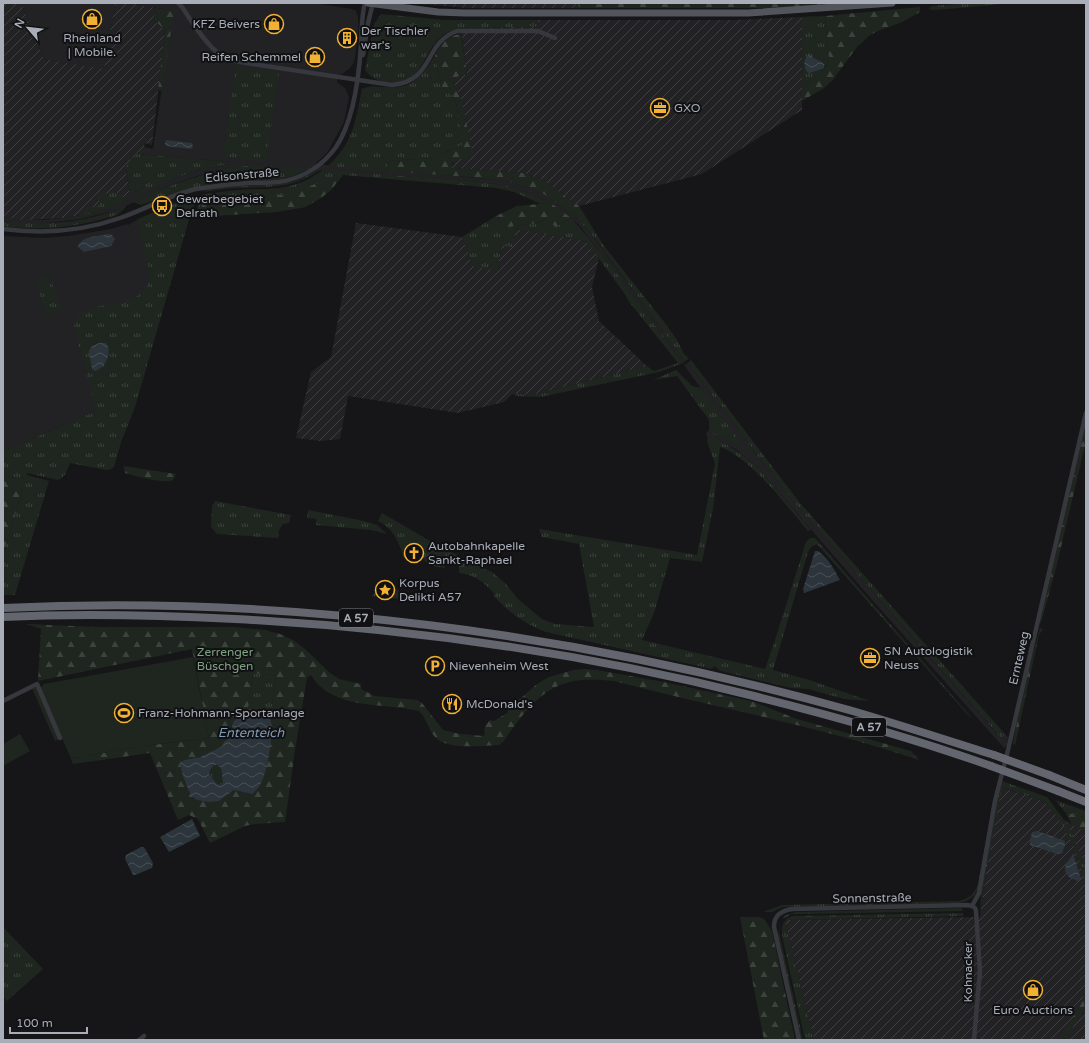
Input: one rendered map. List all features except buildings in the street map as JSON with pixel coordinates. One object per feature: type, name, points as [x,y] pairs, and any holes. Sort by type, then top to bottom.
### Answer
[{"type":"highway","name":"A 57","points":[[3,608],[124,605],[231,609],[346,617],[496,634],[601,652],[712,676],[851,711],[994,755],[1086,790]]},
{"type":"highway","name":"A 57","points":[[3,617],[92,615],[157,616],[269,621],[344,626],[499,644],[638,669],[728,689],[848,720],[953,753],[1086,802]]},
{"type":"main road","points":[[371,3],[438,12],[748,13],[892,3]]},
{"type":"street","points":[[178,3],[215,51],[223,57],[246,63],[392,85],[410,81],[421,72],[439,43],[446,37],[457,32],[538,31],[555,38]]},
{"type":"street","name":"Edisonstraße","points":[[357,80],[365,3]]},
{"type":"street","name":"Edisonstraße","points":[[3,229],[34,232],[79,228],[120,218],[175,195],[217,185],[279,182],[302,175],[321,163],[333,152],[348,123],[371,3]]},
{"type":"street","name":"Ernteweg","points":[[972,906],[979,892],[996,801],[1086,413]]},
{"type":"street","points":[[3,701],[37,684],[60,738]]},
{"type":"street","name":"Sonnenstraße","points":[[799,1040],[775,932],[774,922],[776,917],[783,911],[792,909],[972,906]]},
{"type":"street","name":"Kohnacker","points":[[972,906],[976,911],[980,971],[974,1040]]},
{"type":"street","points":[[139,1040],[144,1036]]},
{"type":"shaded area","points":[[3,3],[21,3],[44,59],[104,69],[115,3],[130,3],[156,8],[154,20],[164,29],[165,32],[152,145],[145,143],[144,147],[131,159],[126,171],[131,199],[93,213],[63,218],[24,220],[3,217]]},
{"type":"shaded area","points":[[21,3],[115,3],[104,70],[44,59]]},
{"type":"shaded area","points":[[130,3],[314,3],[352,9],[356,11],[358,17],[358,32],[355,58],[349,69],[338,75],[337,82],[345,88],[349,97],[344,122],[327,153],[315,164],[500,180],[515,183],[544,194],[572,214],[588,230],[685,361],[683,363],[603,255],[578,224],[551,203],[532,194],[504,185],[471,181],[260,166],[213,172],[197,176],[169,186],[117,210],[81,219],[36,224],[3,221],[3,217],[43,220],[93,213],[131,199],[130,194],[132,193],[183,175],[212,166],[232,164],[232,162],[137,154],[144,147],[153,149],[173,11]]},
{"type":"shaded area","points":[[409,3],[578,3],[579,8],[467,8]]},
{"type":"shaded area","points":[[802,17],[802,110],[702,174],[579,206],[542,180],[523,173],[452,168],[462,102],[452,78],[467,74],[461,29],[537,26],[538,20],[736,20]]},
{"type":"shaded area","points":[[137,220],[154,286],[96,411],[3,451],[3,236],[44,238],[68,236],[111,229],[127,224],[128,225]]},
{"type":"shaded area","points":[[356,223],[462,237],[473,266],[497,270],[502,245],[516,229],[586,241],[599,258],[592,287],[599,321],[647,366],[532,395],[512,394],[504,402],[458,413],[348,396],[340,439],[321,441],[296,438],[311,372],[331,357]]},
{"type":"shaded area","points":[[688,363],[786,493],[990,726],[1001,738],[1005,734],[1008,737],[1007,745],[1004,748],[866,593],[758,468],[737,450],[706,436],[707,431],[713,433],[729,440],[748,453],[684,365]]},
{"type":"shaded area","points":[[1001,787],[1043,801],[1057,816],[1086,832],[1086,1040],[814,1040],[785,922],[786,920],[980,917],[986,872]]},
{"type":"green space","points":[[578,3],[840,3],[780,8],[579,8]]},
{"type":"green space","points":[[971,3],[1014,3],[937,10],[931,10],[929,8],[932,6]]},
{"type":"green space","points":[[920,7],[920,12],[902,22],[870,35],[857,47],[832,81],[824,88],[802,101],[802,86],[815,79],[824,69],[829,60],[825,16]]},
{"type":"green space","points":[[156,8],[174,11],[162,91],[158,90],[165,32],[164,29],[154,20]]},
{"type":"green space","points":[[381,14],[444,20],[538,20],[537,26],[461,29],[450,32],[441,37],[434,44],[415,75],[408,80],[386,82],[374,78],[365,70],[374,24]]},
{"type":"green space","points":[[825,16],[829,60],[824,69],[815,79],[802,86],[802,17]]},
{"type":"green space","points":[[461,34],[467,74],[452,78],[462,102],[473,155],[452,162],[452,168],[523,173],[542,180],[579,206],[572,214],[544,194],[515,183],[469,177],[385,171],[389,161],[434,158],[464,144],[455,98],[442,87],[435,55],[445,41],[452,36]]},
{"type":"green space","points":[[435,55],[442,87],[455,98],[464,144],[434,158],[389,161],[385,171],[328,166],[337,157],[352,131],[362,89],[371,87],[403,86],[410,83],[421,75]]},
{"type":"green space","points":[[236,66],[278,71],[279,73],[266,161],[223,157]]},
{"type":"green space","points":[[137,154],[232,162],[232,164],[197,170],[174,178],[142,194],[137,191],[130,194],[126,168],[131,159]]},
{"type":"green space","points":[[244,166],[275,166],[309,169],[293,176],[277,180],[216,183],[180,191],[141,205],[133,202],[187,180]]},
{"type":"green space","points":[[320,170],[300,181],[291,184],[203,192],[217,187],[272,185],[285,183],[299,179]]},
{"type":"green space","points":[[323,170],[471,181],[504,185],[532,194],[551,203],[541,204],[514,192],[496,188],[343,175],[332,189],[321,198],[305,207],[276,212],[195,217],[201,195],[238,190],[282,188],[302,182]]},
{"type":"green space","points":[[342,175],[332,189],[321,198],[305,207],[276,212],[195,217],[199,214],[203,202],[235,197],[284,195]]},
{"type":"green space","points":[[115,192],[122,195],[125,202],[93,213],[79,216],[84,213],[85,209],[100,205],[97,195]]},
{"type":"green space","points":[[193,197],[194,202],[191,216],[135,407],[121,442],[114,467],[106,470],[70,463],[65,475],[58,480],[27,473],[27,475],[49,481],[15,595],[3,595],[3,555],[22,492],[21,483],[17,478],[3,476],[3,451],[96,411],[74,327],[76,318],[84,311],[131,299],[141,293],[148,285],[150,272],[137,222],[138,219]]},
{"type":"green space","points":[[551,203],[571,218],[556,227],[546,219],[538,223],[500,228],[498,215],[517,206]]},
{"type":"green space","points":[[126,206],[121,212],[114,216],[76,225],[52,228],[15,228],[3,226],[3,221],[50,223],[81,220],[111,212]]},
{"type":"green space","points":[[579,206],[604,246],[665,323],[677,340],[684,354],[689,359],[685,361],[599,244],[572,214]]},
{"type":"green space","points":[[498,215],[500,228],[538,223],[547,219],[556,227],[571,218],[603,255],[683,363],[659,372],[540,397],[516,396],[514,394],[532,395],[647,366],[654,371],[678,363],[630,303],[586,241],[516,229],[512,247],[502,245],[497,271],[473,266],[462,237]]},
{"type":"green space","points":[[50,275],[58,303],[60,303],[62,310],[48,314],[44,311],[37,281],[39,278]]},
{"type":"green space","points":[[691,360],[800,503],[1005,734],[1001,738],[786,493],[688,363]]},
{"type":"green space","points":[[676,370],[692,386],[701,388],[749,454],[729,440],[709,432],[709,420],[677,376],[653,380]]},
{"type":"green space","points":[[1086,423],[1086,441],[1057,564],[1041,623],[1040,621]]},
{"type":"green space","points":[[708,436],[734,449],[758,468],[811,530],[808,531],[779,496],[755,471],[732,452],[720,447],[713,509],[702,562],[670,558],[654,613],[642,640],[765,669],[806,542],[810,538],[815,538],[972,718],[817,544],[811,547],[808,552],[773,670],[809,680],[870,701],[844,699],[808,689],[791,688],[721,671],[714,666],[712,669],[546,632],[524,622],[512,613],[494,596],[495,594],[487,586],[475,577],[459,573],[459,566],[445,564],[445,568],[428,565],[417,550],[412,549],[409,552],[410,557],[405,560],[396,538],[389,528],[378,521],[382,513],[437,545],[492,572],[505,583],[518,599],[542,619],[555,624],[594,627],[579,544],[542,537],[539,529],[697,555],[715,464],[707,441]]},
{"type":"green space","points":[[124,466],[176,474],[170,481],[155,480],[125,473]]},
{"type":"green space","points":[[3,476],[18,478],[21,483],[22,492],[3,555]]},
{"type":"green space","points":[[215,501],[291,515],[289,523],[283,524],[279,530],[278,538],[217,534],[211,527],[212,506]]},
{"type":"green space","points":[[308,510],[364,521],[377,525],[387,534],[371,530],[316,525],[316,519],[307,518]]},
{"type":"green space","points":[[385,584],[396,588],[403,599],[371,596]]},
{"type":"green space","name":"Zerrenger Büschgen","points":[[27,624],[96,627],[233,627],[265,630],[280,634],[293,640],[305,649],[330,673],[339,679],[361,684],[361,689],[375,696],[417,700],[422,703],[443,730],[460,734],[484,736],[485,726],[490,720],[494,721],[507,713],[512,703],[521,698],[537,684],[549,677],[573,670],[586,669],[664,682],[751,701],[797,719],[911,751],[919,760],[806,727],[614,681],[593,679],[561,685],[548,691],[536,700],[525,712],[503,742],[499,745],[456,746],[440,741],[435,737],[419,711],[345,700],[332,695],[320,687],[311,675],[307,678],[285,822],[245,826],[210,843],[198,819],[189,815],[178,820],[150,753],[73,764],[71,759],[135,747],[209,738],[192,649],[38,681],[41,629]],"holes":[[[253,673],[276,676],[270,719],[271,739],[252,794],[234,790],[219,801],[184,760],[209,754],[218,750],[224,745],[233,724],[248,709]]]},
{"type":"green space","points":[[1040,628],[1043,629],[1039,635],[1015,745],[1013,743],[1023,690]]},
{"type":"green space","name":"Franz-Hohmann-Sportanlage","points":[[193,657],[209,738],[135,747],[71,759],[62,738],[55,741],[32,688],[40,688],[44,684]]},
{"type":"green space","points":[[253,673],[276,676],[270,719],[265,713],[248,709]]},
{"type":"green space","points":[[20,734],[30,751],[3,766],[3,744]]},
{"type":"green space","points":[[214,765],[218,765],[221,768],[223,783],[221,785],[217,784],[209,774]]},
{"type":"green space","points":[[1002,781],[1047,797],[1065,821],[1072,834],[1086,868],[1086,883],[1074,847],[1057,816],[1043,801],[1002,787],[986,872],[980,917],[981,892],[997,800]]},
{"type":"green space","points":[[996,786],[980,884],[974,895],[967,901],[959,903],[783,907],[772,912],[763,912],[782,905],[959,901],[969,897],[978,884]]},
{"type":"green space","points":[[1055,800],[1086,811],[1086,818],[1065,812]]},
{"type":"green space","points":[[1065,812],[1086,818],[1086,832],[1072,825]]},
{"type":"green space","points":[[961,908],[963,911],[791,914],[784,919],[782,918],[786,915],[796,912]]},
{"type":"green space","points":[[963,913],[963,916],[786,920],[792,916]]},
{"type":"green space","points":[[740,917],[759,917],[764,919],[772,931],[795,1040],[764,1040]]},
{"type":"green space","points":[[786,920],[785,922],[814,1040],[805,1040],[783,940],[783,925]]},
{"type":"green space","points":[[781,921],[779,932],[803,1040],[801,1040],[778,934]]},
{"type":"green space","points":[[3,927],[43,969],[7,1001],[3,997]]},
{"type":"green space","points":[[1086,991],[1086,998],[1079,1017],[1064,1040],[1059,1040],[1076,1013]]},
{"type":"water","points":[[808,55],[824,64],[824,68],[810,73],[807,72],[804,63]]},
{"type":"water","points":[[166,140],[192,143],[193,147],[191,149],[166,146]]},
{"type":"water","points":[[109,234],[115,239],[111,246],[84,252],[78,247],[82,241],[86,239]]},
{"type":"water","points":[[99,343],[106,343],[109,351],[105,363],[102,367],[95,371],[92,369],[89,351],[91,347]]},
{"type":"water","points":[[815,551],[818,551],[828,560],[840,580],[804,593],[803,589]]},
{"type":"water","name":"Ententeich","points":[[248,709],[266,713],[270,718],[272,732],[271,742],[268,762],[263,779],[259,787],[252,794],[234,790],[219,801],[209,802],[197,800],[192,796],[188,789],[180,764],[184,760],[200,757],[223,746],[234,721]],"holes":[[[214,765],[218,765],[221,768],[223,783],[221,785],[217,784],[209,774]]]},
{"type":"water","points":[[192,819],[200,836],[169,852],[160,837]]},
{"type":"water","points":[[1037,831],[1065,841],[1062,853],[1057,854],[1030,845],[1032,832]]},
{"type":"water","points":[[141,847],[144,847],[153,863],[152,868],[133,875],[125,859],[126,855]]},
{"type":"water","points":[[1073,854],[1081,879],[1078,881],[1070,877],[1065,871],[1065,868]]},
{"type":"place","name":"Rheinland | Mobile.","points":[[92,19]]},
{"type":"place","name":"KFZ Beivers","points":[[274,24]]},
{"type":"place","name":"Der Tischler war's","points":[[347,38]]},
{"type":"place","name":"Reifen Schemmel","points":[[315,57]]},
{"type":"place","name":"GXO","points":[[660,108]]},
{"type":"place","name":"Gewerbegebiet Delrath","points":[[162,206]]},
{"type":"place","name":"Autobahnkapelle Sankt-Raphael","points":[[414,553]]},
{"type":"place","name":"Korpus Delikti A57","points":[[385,590]]},
{"type":"place","name":"SN Autologistik Neuss","points":[[870,658]]},
{"type":"place","name":"Nievenheim West","points":[[435,666]]},
{"type":"place","name":"McDonald's","points":[[452,704]]},
{"type":"place","name":"Franz-Hohmann-Sportanlage","points":[[124,713]]},
{"type":"place","name":"Euro Auctions","points":[[1033,990]]}]
